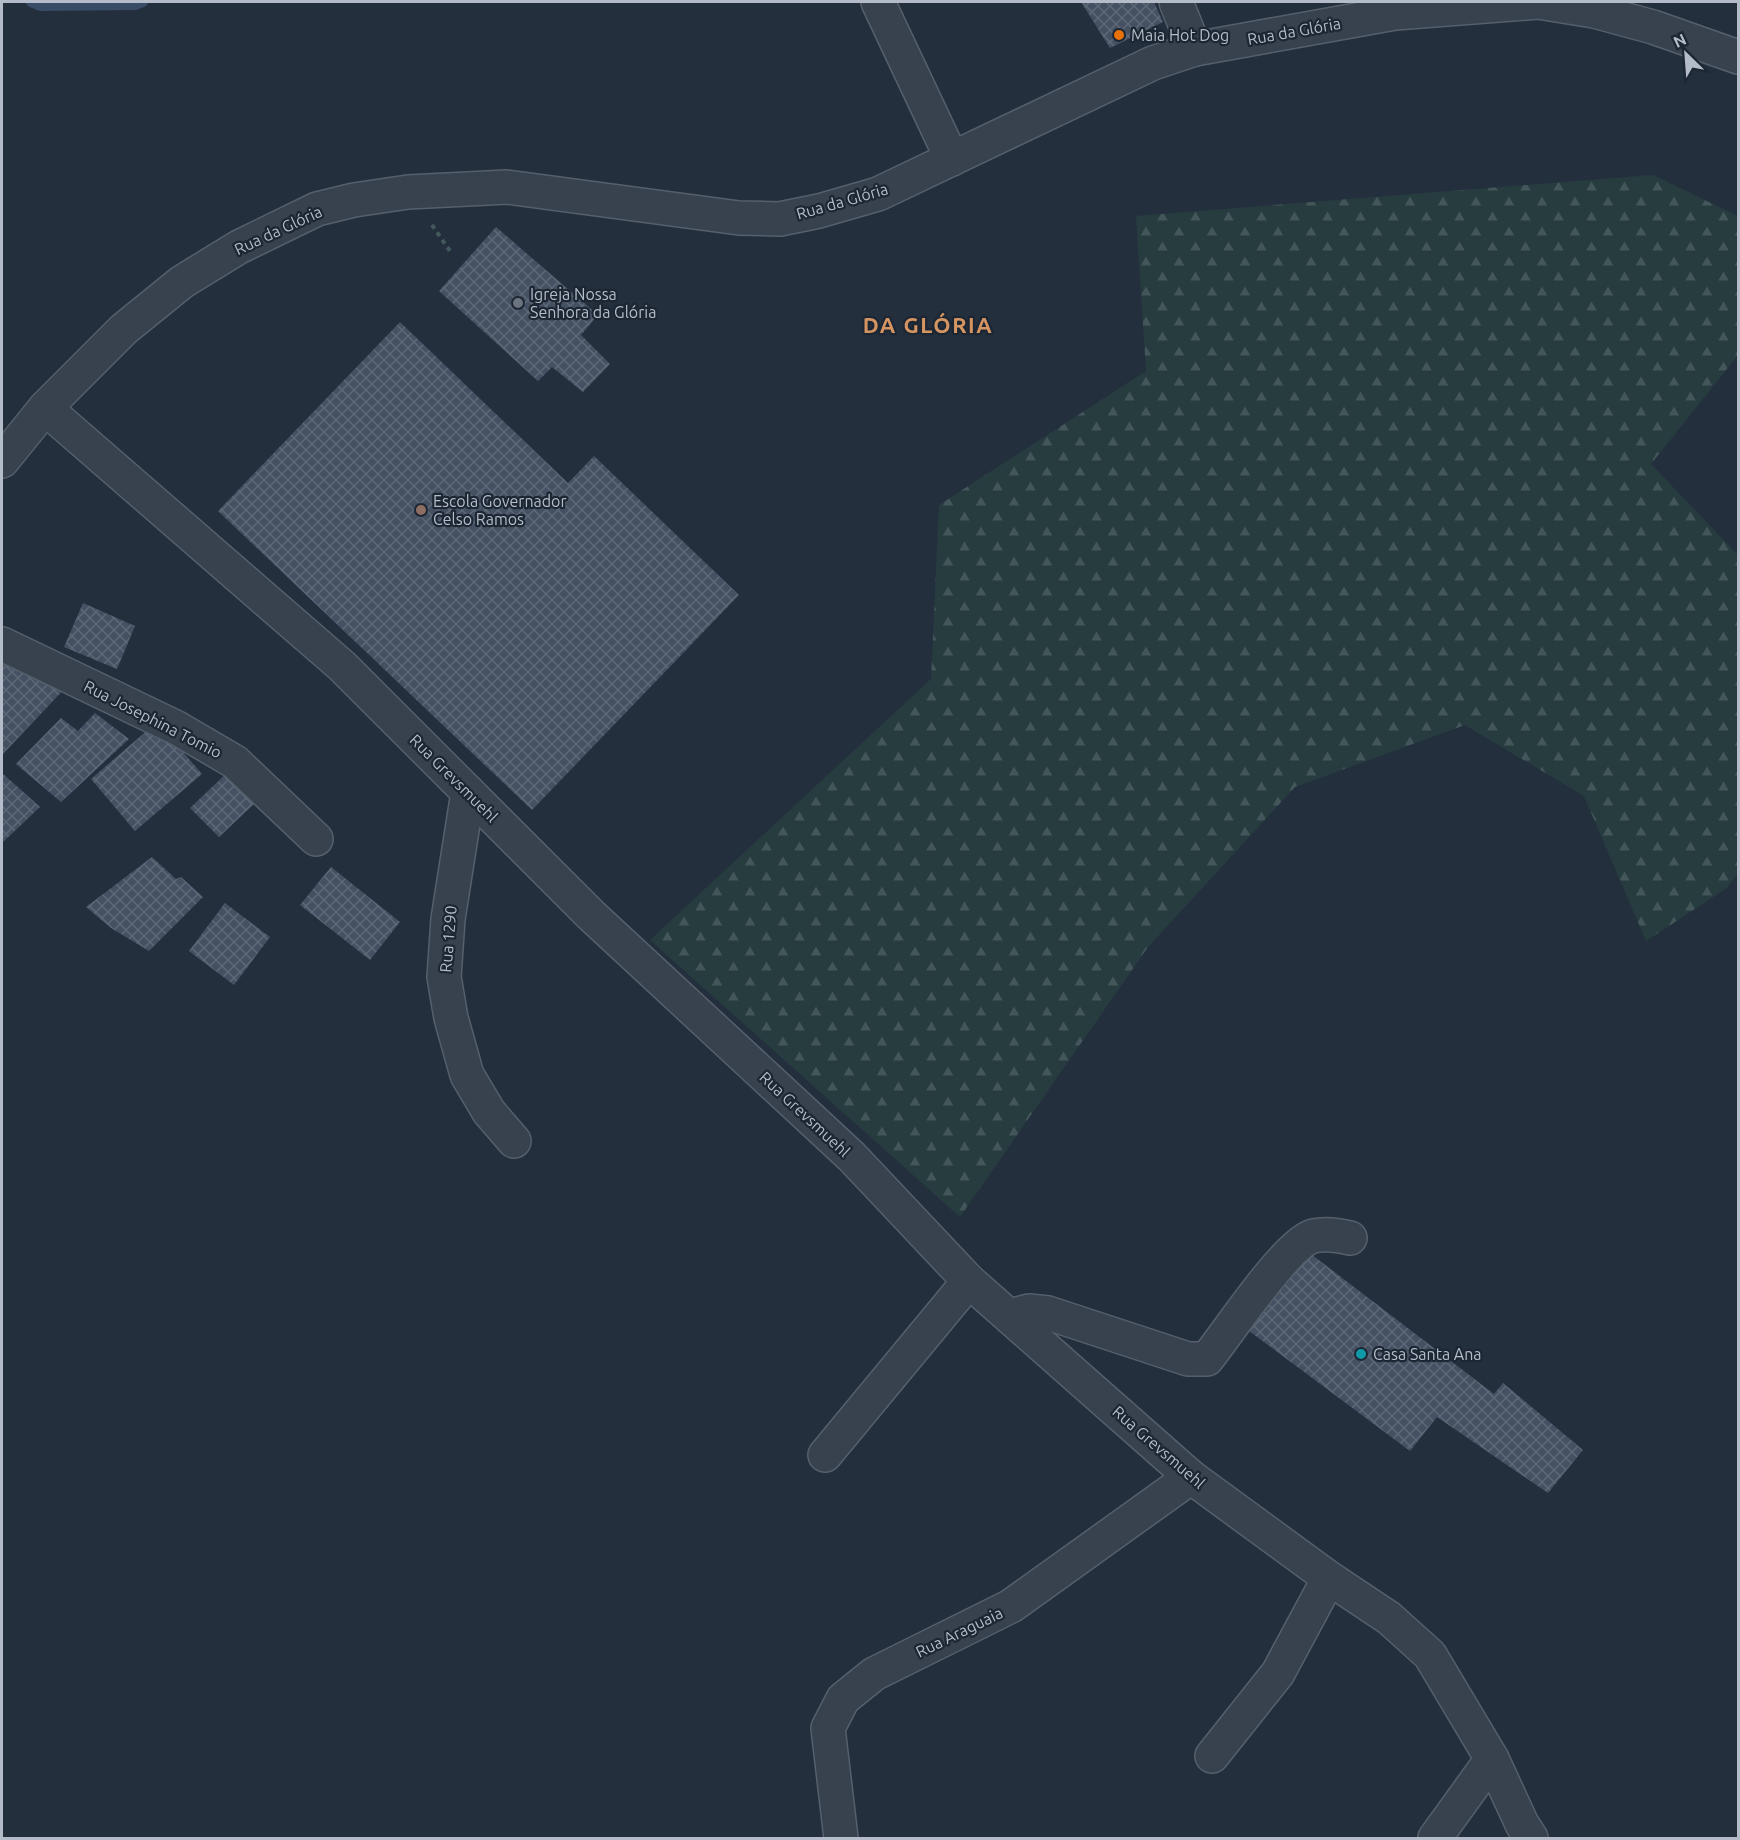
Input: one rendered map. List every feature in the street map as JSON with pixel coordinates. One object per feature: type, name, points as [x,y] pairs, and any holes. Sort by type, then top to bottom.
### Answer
[{"type":"street","points":[[878,2],[952,159]]},
{"type":"street","points":[[1176,2],[1195,49]]},
{"type":"street","name":"Rua da Glória","points":[[2,460],[45,408],[124,329],[182,282],[239,247],[317,209],[354,200],[408,192],[507,187],[739,218],[780,219],[819,211],[878,194],[1153,63],[1195,49],[1393,7],[1538,2],[1594,11],[1653,27],[1738,57]]},
{"type":"street","name":"Rua Grevsmuehl","points":[[45,408],[342,666],[591,915],[852,1158],[969,1281],[1191,1477],[1329,1578],[1389,1618],[1430,1655],[1492,1758],[1531,1839]]},
{"type":"street","name":"Rua Josephina Tomio","points":[[2,644],[177,728],[236,762],[316,839]]},
{"type":"street","name":"Rua 1290","points":[[468,792],[448,919],[444,977],[451,1018],[467,1075],[489,1112],[513,1141]]},
{"type":"street","points":[[1009,1316],[1029,1311],[1048,1313],[1188,1359],[1207,1359],[1228,1333],[1236,1318],[1295,1247],[1312,1236],[1335,1234],[1350,1238]]},
{"type":"street","points":[[825,1455],[969,1281]]},
{"type":"street","name":"Rua Araguaia","points":[[841,1839],[828,1728],[843,1699],[874,1674],[1011,1606],[1191,1477]]},
{"type":"street","points":[[1212,1756],[1278,1672],[1329,1578]]},
{"type":"street","points":[[1435,1839],[1492,1758]]},
{"type":"green space","points":[[1653,175],[1738,216],[1738,355],[1651,464],[1737,554],[1738,558],[1738,873],[1727,888],[1646,941],[1584,796],[1465,725],[1295,787],[1148,947],[960,1217],[650,940],[931,679],[939,505],[1146,371],[1136,216]]},
{"type":"building","name":"Maia Hot Dog","points":[[1081,2],[1154,2],[1163,22],[1110,48]]},
{"type":"building","name":"Igreja Nossa Senhora da Glória","points":[[496,227],[598,315],[581,335],[610,364],[583,392],[552,367],[538,381],[439,291]]},
{"type":"building","name":"Escola Governador Celso Ramos","points":[[400,322],[568,483],[594,456],[739,595],[532,810],[218,511]]},
{"type":"building","points":[[83,603],[135,626],[117,669],[64,647]]},
{"type":"building","points":[[2,656],[69,684],[2,755]]},
{"type":"building","points":[[95,713],[129,739],[61,802],[16,764],[61,718],[78,731]]},
{"type":"building","points":[[157,722],[202,774],[135,831],[91,779]]},
{"type":"building","points":[[230,770],[258,800],[219,837],[190,808]]},
{"type":"building","points":[[2,773],[40,807],[2,843]]},
{"type":"building","points":[[152,857],[176,879],[181,877],[203,897],[149,951],[111,928],[86,907]]},
{"type":"building","points":[[331,867],[400,922],[370,960],[300,905]]},
{"type":"building","points":[[225,903],[270,937],[234,985],[189,951]]},
{"type":"building","name":"Casa Santa Ana","points":[[1303,1248],[1494,1394],[1503,1383],[1583,1450],[1548,1493],[1437,1417],[1410,1451],[1241,1325]]},
{"type":"waterway","points":[[31,2],[41,6],[135,5],[143,2]]},
{"type":"place","name":"Maia Hot Dog","points":[[1119,35]]},
{"type":"place","name":"Igreja Nossa Senhora da Glória","points":[[518,303]]},
{"type":"place","name":"Escola Governador Celso Ramos","points":[[421,510]]},
{"type":"place","name":"Casa Santa Ana","points":[[1361,1354]]},
{"type":"district","name":"DA GLÓRIA","points":[[928,324]]}]
